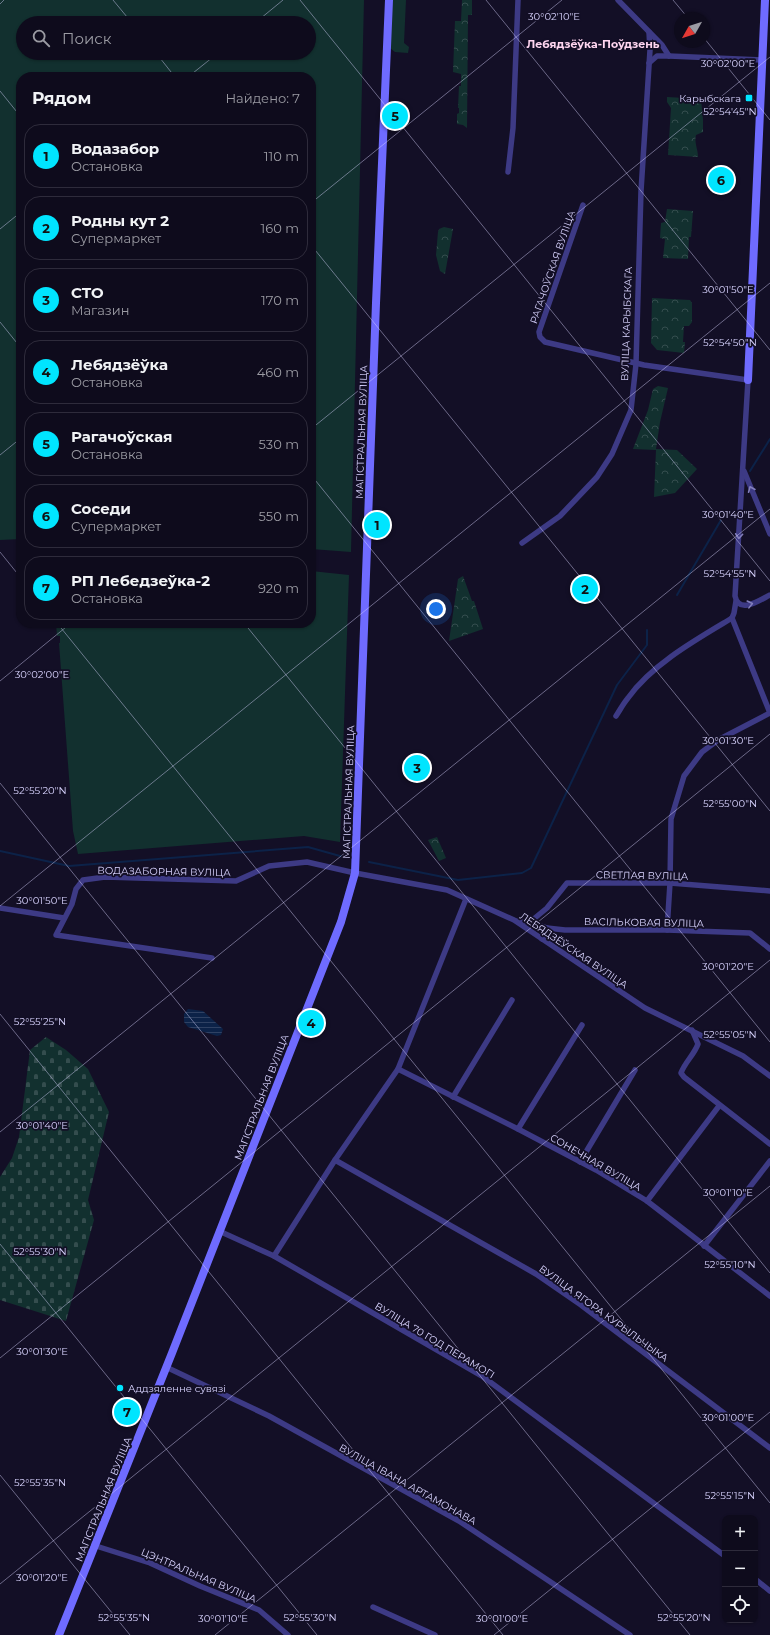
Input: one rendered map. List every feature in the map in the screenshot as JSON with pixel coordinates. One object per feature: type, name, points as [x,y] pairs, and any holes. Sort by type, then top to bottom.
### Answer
[{"type":"main road","name":"МАГІСТРАЛЬНАЯ ВУЛІЦА","points":[[59,1635],[96,1546],[341,922],[355,873],[389,0]]},
{"type":"main road","points":[[748,380],[765,0]]},
{"type":"street","points":[[508,172],[513,128],[518,0]]},
{"type":"street","points":[[618,0],[662,45],[669,56]]},
{"type":"street","name":"ВУЛІЦА КАРЫБСКАГА","points":[[522,543],[566,510],[592,483],[608,463],[631,410],[636,364],[641,191],[650,50],[649,32]]},
{"type":"street","points":[[662,45],[655,43],[652,45],[650,50],[651,54],[657,56],[762,60]]},
{"type":"street","points":[[649,63],[663,52],[662,45]]},
{"type":"street","name":"РАГАЧОЎСКАЯ ВУЛІЦА","points":[[583,205],[539,332],[540,337],[545,342],[636,364],[748,380]]},
{"type":"street","points":[[616,716],[628,698],[644,680],[679,650],[732,618],[734,614],[736,601],[736,567],[748,380]]},
{"type":"street","points":[[743,469],[770,534]]},
{"type":"street","points":[[736,601],[742,605],[749,605],[770,595]]},
{"type":"street","points":[[667,930],[670,883],[670,819],[684,776],[702,752],[718,740],[770,713],[732,618]]},
{"type":"street","name":"ВОДАЗАБОРНАЯ ВУЛІЦА","points":[[212,958],[56,935],[72,904],[76,889],[83,880],[105,877],[236,881],[269,866],[307,862],[355,873]]},
{"type":"street","name":"ЛЕБЯДЗЁЎСКАЯ ВУЛІЦА","points":[[355,873],[447,890],[514,920],[645,1008],[743,1056],[770,1076]]},
{"type":"street","name":"СВЕТЛАЯ ВУЛІЦА","points":[[530,922],[547,908],[567,883],[670,883],[770,891]]},
{"type":"street","points":[[274,1256],[335,1160],[398,1069],[466,899]]},
{"type":"street","points":[[0,908],[64,918]]},
{"type":"street","name":"ВАСІЛЬКОВАЯ ВУЛІЦА","points":[[514,920],[530,922],[547,928],[566,930],[667,930],[750,933],[770,949]]},
{"type":"street","points":[[542,939],[547,928]]},
{"type":"street","points":[[453,1097],[512,1000]]},
{"type":"street","points":[[518,1129],[582,1025]]},
{"type":"street","points":[[692,1030],[698,1044],[696,1051],[685,1064],[681,1073],[719,1106],[770,1144]]},
{"type":"street","name":"СОНЕЧНАЯ ВУЛІЦА","points":[[398,1069],[518,1129],[580,1162],[646,1201],[770,1296]]},
{"type":"street","points":[[580,1162],[635,1070]]},
{"type":"street","points":[[646,1201],[719,1106]]},
{"type":"street","name":"ВУЛІЦА ЯГОРА КУРЫЛЬЧЫКА","points":[[335,1160],[536,1274],[581,1305],[770,1448]]},
{"type":"street","points":[[704,1246],[770,1161]]},
{"type":"street","name":"ВУЛІЦА 70 ГОД ПЕРАМОГІ","points":[[220,1231],[274,1256],[482,1376],[722,1554]]},
{"type":"street","points":[[764,1292],[770,1289]]},
{"type":"street","name":"ВУЛІЦА ІВАНА АРТАМОНАВА","points":[[166,1367],[269,1416],[459,1521],[630,1635]]},
{"type":"street","name":"ЦЭНТРАЛЬНАЯ ВУЛІЦА","points":[[96,1546],[150,1563],[259,1610],[288,1635]]},
{"type":"street","points":[[758,1581],[770,1591]]},
{"type":"street","points":[[373,1607],[435,1635]]},
{"type":"green space","points":[[0,0],[364,0],[351,552],[316,549],[316,72],[16,72],[16,539],[0,540]]},
{"type":"green space","points":[[391,0],[406,0],[404,43],[409,47],[408,53],[395,52],[390,48]]},
{"type":"green space","points":[[462,0],[472,0],[472,15],[468,15],[467,128],[463,125],[457,124],[461,74],[453,72],[455,21],[461,21]]},
{"type":"green space","points":[[667,97],[701,99],[703,132],[696,135],[695,141],[698,157],[668,155],[671,108],[667,102]]},
{"type":"green space","points":[[667,209],[693,211],[691,237],[689,237],[688,259],[663,258],[665,239],[660,238],[661,223],[665,222]]},
{"type":"green space","points":[[444,227],[453,229],[445,274],[440,271],[436,255],[438,232],[439,229]]},
{"type":"green space","points":[[652,298],[690,300],[692,303],[692,322],[689,326],[684,326],[684,353],[657,350],[651,343]]},
{"type":"green space","points":[[658,386],[668,388],[660,422],[656,449],[677,450],[697,469],[675,493],[654,497],[656,450],[633,449],[648,410],[653,389]]},
{"type":"green space","points":[[316,572],[349,575],[340,842],[304,836],[78,854],[73,831],[59,643],[60,636],[57,636],[56,628],[316,628]]},
{"type":"green space","points":[[463,576],[472,601],[474,601],[483,629],[449,641],[458,579]]},
{"type":"green space","points":[[437,837],[446,858],[439,861],[428,840]]},
{"type":"green space","points":[[46,1037],[66,1050],[88,1069],[109,1112],[88,1200],[94,1220],[66,1321],[0,1300],[0,1177],[12,1158],[19,1137],[30,1050]]},
{"type":"water","points":[[188,1009],[203,1011],[223,1029],[221,1035],[217,1036],[188,1027],[184,1022],[184,1014]]},
{"type":"waterway","points":[[750,471],[770,439]]},
{"type":"waterway","points":[[677,595],[721,520]]},
{"type":"waterway","points":[[369,862],[458,880],[522,873],[531,868],[617,685],[647,645],[647,630]]},
{"type":"waterway","points":[[0,851],[69,866],[308,847],[347,858]]},
{"type":"place","name":"Карыбскага","points":[[749,98]]},
{"type":"place","name":"Рагачоўская","points":[[395,116]]},
{"type":"place","name":"Соседи","points":[[721,180]]},
{"type":"place","name":"Водазабор","points":[[377,525]]},
{"type":"place","name":"Родны кут 2","points":[[585,589]]},
{"type":"place","name":"СТО","points":[[417,768]]},
{"type":"place","name":"Лебядзёўка","points":[[311,1023]]},
{"type":"place","name":"Аддзяленне сувязі","points":[[120,1388]]},
{"type":"place","name":"РП Лебедзеўка-2","points":[[127,1412]]},
{"type":"district","name":"Лебядзёўка-Поўдзень","points":[[593,44]]}]
